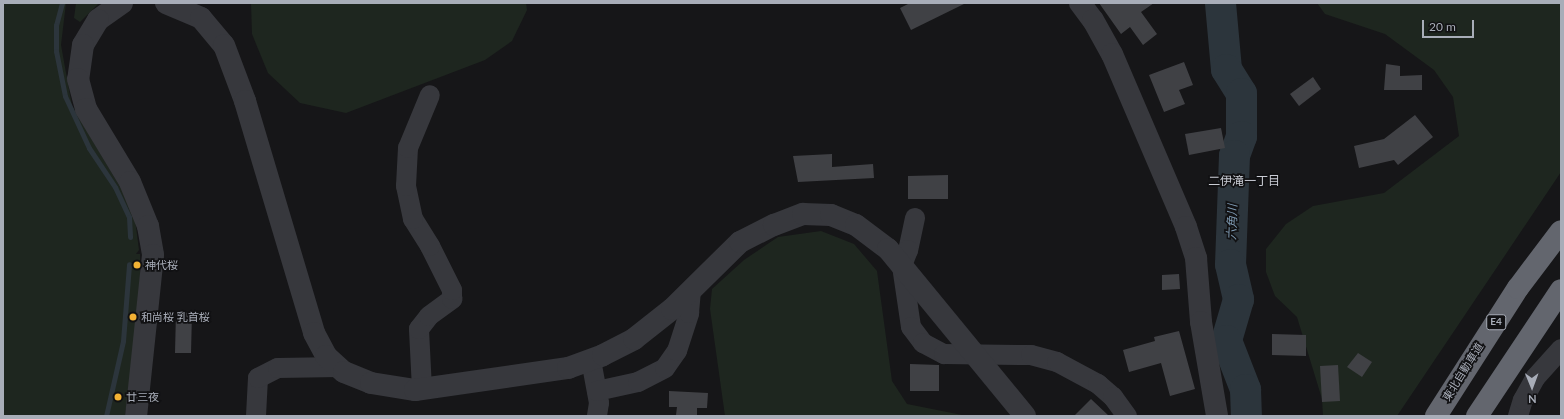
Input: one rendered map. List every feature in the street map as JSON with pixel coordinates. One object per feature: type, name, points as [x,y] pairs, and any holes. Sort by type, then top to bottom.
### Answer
[{"type":"highway","name":"東北自動車道","points":[[1436,416],[1518,288],[1561,231]]},
{"type":"highway","points":[[1477,416],[1561,290]]},
{"type":"street","points":[[122,3],[98,20],[83,45],[78,79],[86,109],[130,182],[148,226],[153,255],[136,416]]},
{"type":"street","points":[[166,3],[201,18],[224,45],[244,101],[314,333],[326,356],[339,367],[371,383],[422,389],[568,368],[591,360],[634,339],[691,290],[740,242],[774,225],[803,214],[831,215],[856,225],[888,249],[1025,416]]},
{"type":"street","points":[[1080,3],[1093,20],[1112,54],[1186,227],[1196,258],[1201,322],[1217,416]]},
{"type":"street","points":[[422,389],[419,329],[429,316],[452,299],[452,290],[430,246],[413,219],[406,186],[408,148],[430,95]]},
{"type":"street","points":[[915,218],[908,250],[902,266],[907,312],[916,336],[930,349],[944,354],[1031,355],[1057,362],[1098,384],[1113,397],[1127,416]]},
{"type":"street","points":[[597,391],[638,382],[665,368],[677,351],[690,313],[691,290]]},
{"type":"street","points":[[1518,416],[1523,400],[1535,378],[1561,349]]},
{"type":"street","points":[[591,360],[597,391],[597,416]]},
{"type":"street","points":[[256,416],[258,378],[278,368],[339,367]]},
{"type":"shaded area","points":[[3,3],[66,3],[61,45],[72,106],[122,190],[135,219],[139,250],[136,254],[140,254],[140,299],[125,416],[3,416]]},
{"type":"shaded area","points":[[76,3],[99,3],[80,22],[74,18]]},
{"type":"shaded area","points":[[251,3],[526,3],[527,10],[512,41],[485,60],[346,113],[300,103],[268,73],[252,34]]},
{"type":"shaded area","points":[[1317,3],[1561,3],[1561,172],[1397,416],[1323,416],[1322,399],[1297,317],[1275,296],[1266,272],[1266,249],[1286,224],[1313,206],[1384,193],[1459,136],[1453,97],[1434,70],[1385,34],[1325,14]]},
{"type":"shaded area","points":[[821,231],[854,244],[877,271],[892,381],[907,404],[967,416],[725,416],[710,309],[712,289],[744,260],[778,237]]},
{"type":"building","points":[[910,3],[966,3],[911,30],[900,8]]},
{"type":"building","points":[[1099,3],[1154,3],[1141,12],[1157,34],[1143,45],[1130,27],[1121,34]]},
{"type":"building","points":[[1184,62],[1193,85],[1179,90],[1185,104],[1164,112],[1149,75]]},
{"type":"building","points":[[1386,64],[1400,66],[1400,76],[1422,75],[1422,90],[1384,90]]},
{"type":"building","points":[[1313,77],[1321,89],[1299,106],[1290,94]]},
{"type":"building","points":[[1415,115],[1433,137],[1398,165],[1394,160],[1359,168],[1354,146],[1384,139]]},
{"type":"building","points":[[1221,128],[1225,148],[1189,155],[1185,134]]},
{"type":"building","points":[[832,154],[832,167],[873,164],[874,178],[798,182],[793,156]]},
{"type":"building","points":[[948,175],[948,199],[908,199],[908,176]]},
{"type":"building","points":[[1179,274],[1180,289],[1162,290],[1162,275]]},
{"type":"building","points":[[176,312],[192,313],[191,353],[175,353]]},
{"type":"building","points":[[1179,331],[1195,389],[1170,396],[1161,363],[1129,372],[1123,350],[1155,341],[1154,337]]},
{"type":"building","points":[[1272,334],[1306,335],[1306,356],[1272,355]]},
{"type":"building","points":[[1358,353],[1372,362],[1362,377],[1347,367]]},
{"type":"building","points":[[910,364],[939,365],[939,391],[910,391]]},
{"type":"building","points":[[1338,365],[1340,401],[1322,402],[1320,366]]},
{"type":"building","points":[[669,391],[708,393],[707,408],[697,408],[697,415],[676,415],[677,407],[669,407]]},
{"type":"building","points":[[1091,399],[1109,416],[1074,416]]},
{"type":"waterway","points":[[62,3],[56,25],[56,51],[65,96],[89,148],[115,187],[129,217],[130,237]]},
{"type":"waterway","name":"六角川","points":[[1220,3],[1226,69],[1241,93],[1241,136],[1234,155],[1230,264],[1238,299],[1226,340],[1245,389],[1246,416]]},
{"type":"waterway","points":[[106,416],[123,341],[129,264]]},
{"type":"place","name":"神代桜","points":[[137,265]]},
{"type":"place","name":"和尚桜 乳首桜","points":[[133,317]]},
{"type":"place","name":"廿三夜","points":[[118,397]]},
{"type":"district","name":"二伊滝一丁目","points":[[1244,181]]}]
